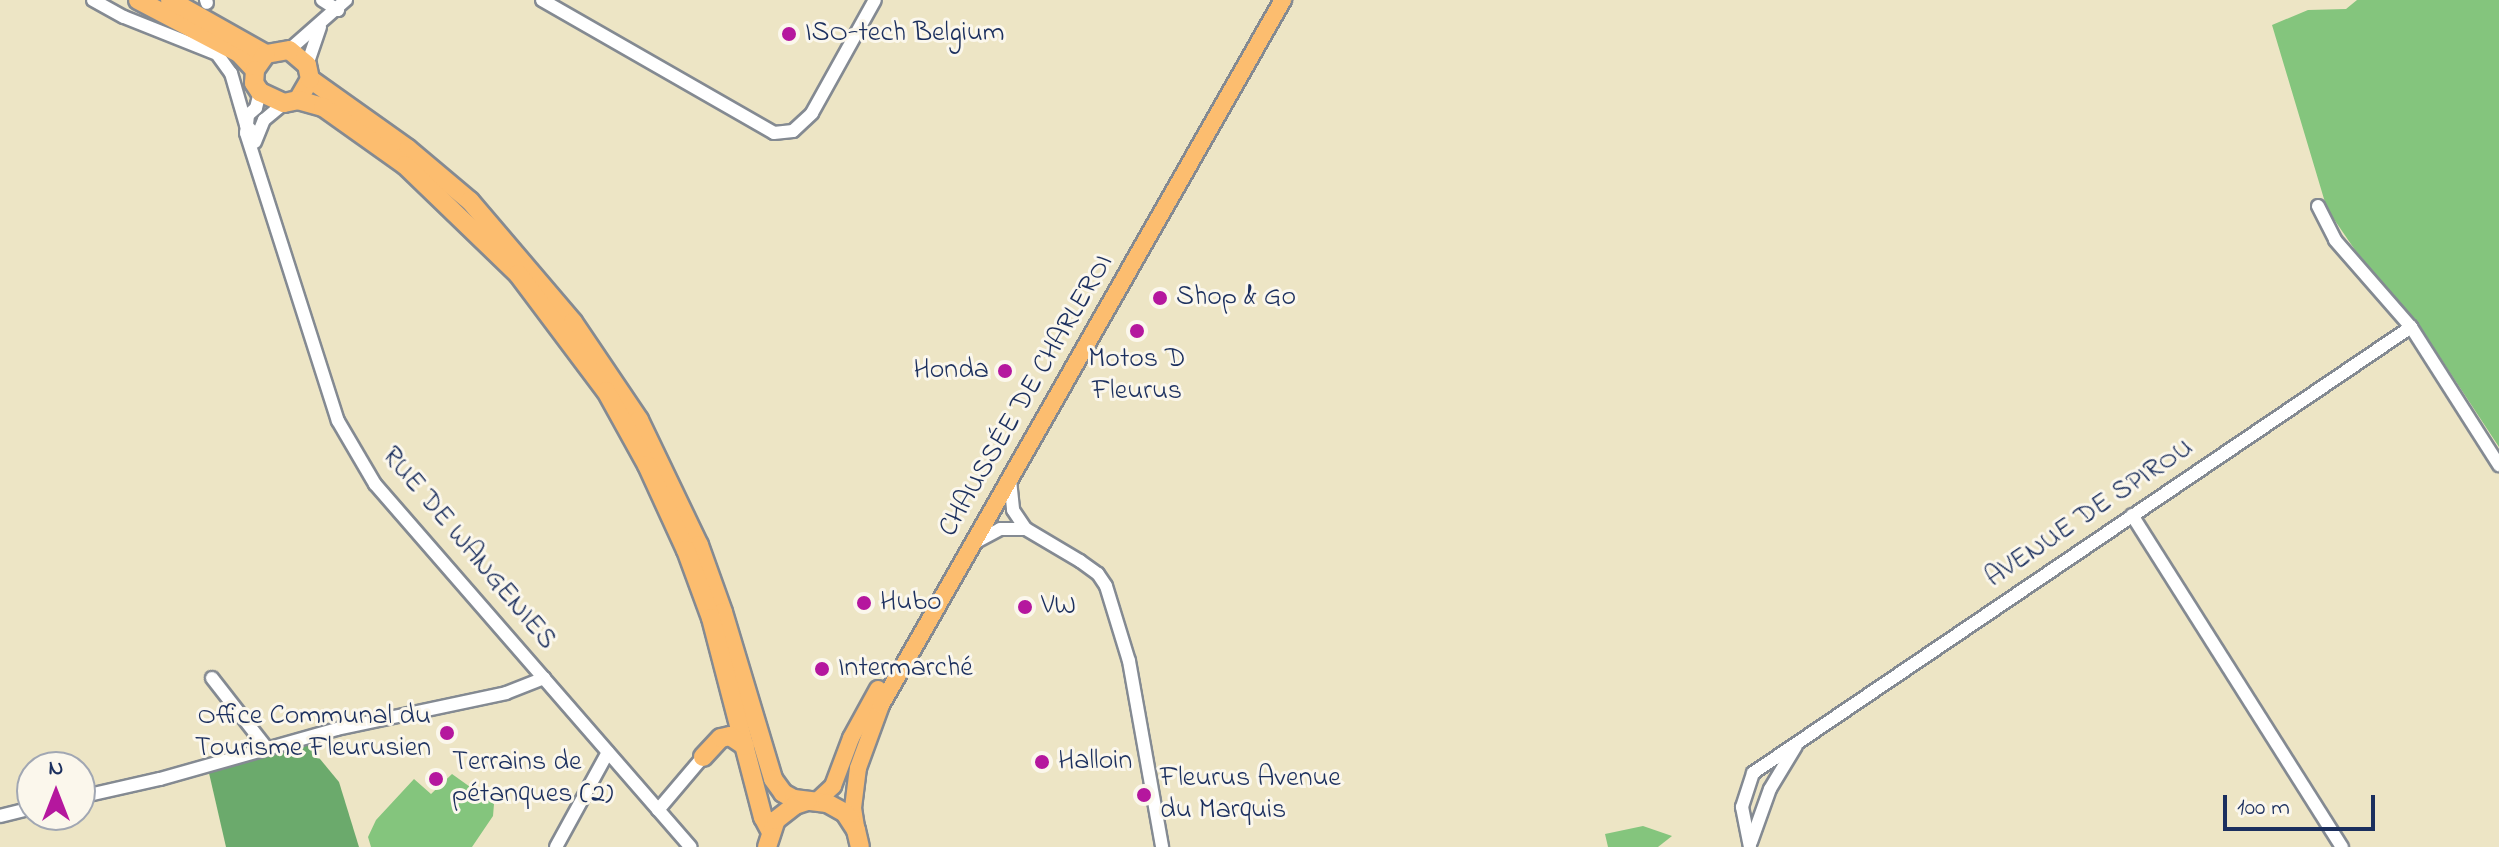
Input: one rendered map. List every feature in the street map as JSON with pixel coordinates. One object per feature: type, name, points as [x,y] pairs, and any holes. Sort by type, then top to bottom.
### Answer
[{"type":"highway","points":[[138,0],[260,62],[289,50],[309,72],[470,201],[573,322],[616,384],[660,460],[699,545],[723,612],[773,779],[783,793],[845,813],[858,838]]},
{"type":"highway","points":[[170,0],[260,62]]},
{"type":"highway","points":[[260,62],[254,83],[260,92],[323,107],[405,165],[463,218],[518,274],[606,391],[654,479],[686,550],[711,618],[768,839]]},
{"type":"highway","points":[[291,101],[309,72]]},
{"type":"highway","points":[[703,757],[721,738],[730,736],[745,746]]},
{"type":"highway","points":[[768,839],[784,811],[812,801]]},
{"type":"main road","name":"CHAUSSÉE DE CHARLEROI","points":[[1095,319],[1271,0]]},
{"type":"main road","name":"CHAUSSÉE DE CHARLEROI","points":[[812,801],[833,786],[856,728],[1283,0]]},
{"type":"main road","name":"CHAUSSÉE DE CHARLEROI","points":[[858,838],[855,790],[868,733],[1011,478],[1047,403]]},
{"type":"street","name":"RUE DE WANGENIES","points":[[93,0],[124,17],[217,54],[231,73],[246,133],[338,421],[375,484],[690,847]]},
{"type":"street","points":[[322,0],[342,5]]},
{"type":"street","points":[[542,0],[774,133],[793,131],[812,113],[875,0]]},
{"type":"street","points":[[289,50],[320,27],[342,5]]},
{"type":"street","points":[[309,72],[320,27]]},
{"type":"street","points":[[246,125],[260,92]]},
{"type":"street","name":"RUE DE WANGENIES","points":[[253,149],[264,120],[291,101]]},
{"type":"street","name":"RUE DE WANGENIES","points":[[246,125],[256,135]]},
{"type":"street","points":[[2318,206],[2335,240],[2411,327],[2499,465]]},
{"type":"street","name":"AVENUE DE SPIROU","points":[[1750,846],[1742,807],[1753,773],[2411,327]]},
{"type":"street","points":[[1011,478],[1010,500],[1026,529],[1080,561],[1098,574],[1106,586],[1129,661],[1162,847]]},
{"type":"street","points":[[2132,515],[2342,847]]},
{"type":"street","points":[[971,548],[989,533],[1026,529]]},
{"type":"street","points":[[212,678],[266,747]]},
{"type":"street","points":[[96,793],[160,779],[266,747],[506,693],[544,678]]},
{"type":"street","name":"AVENUE DE SPIROU","points":[[1750,846],[1770,789],[1798,743]]},
{"type":"street","points":[[556,847],[608,752]]},
{"type":"street","points":[[658,810],[703,757]]},
{"type":"green space","points":[[2357,0],[2499,0],[2499,447],[2424,333],[2355,250],[2327,209],[2272,25],[2308,10],[2346,9]]},
{"type":"green space","points":[[306,742],[339,782],[359,847],[226,847],[209,773]]},
{"type":"green space","points":[[452,774],[494,804],[493,816],[472,847],[371,847],[368,837],[376,820],[414,779],[431,794]]},
{"type":"green space","points":[[1643,826],[1672,836],[1658,847],[1608,847],[1605,834]]},
{"type":"place","name":"ISO-tech Belgium","points":[[789,34]]},
{"type":"place","name":"Shop & Go","points":[[1160,298]]},
{"type":"place","name":"Motos D Fleurus","points":[[1137,331]]},
{"type":"place","name":"Honda","points":[[1005,371]]},
{"type":"place","name":"Hubo","points":[[864,603]]},
{"type":"place","name":"VW","points":[[1025,607]]},
{"type":"place","name":"Intermarché","points":[[822,669]]},
{"type":"place","name":"Office Communal du Tourisme Fleurusien","points":[[447,733]]},
{"type":"place","name":"Halloin","points":[[1042,762]]},
{"type":"place","name":"Terrains de pétanques (2)","points":[[436,779]]},
{"type":"place","name":"Fleurus Avenue du Marquis","points":[[1144,795]]}]
